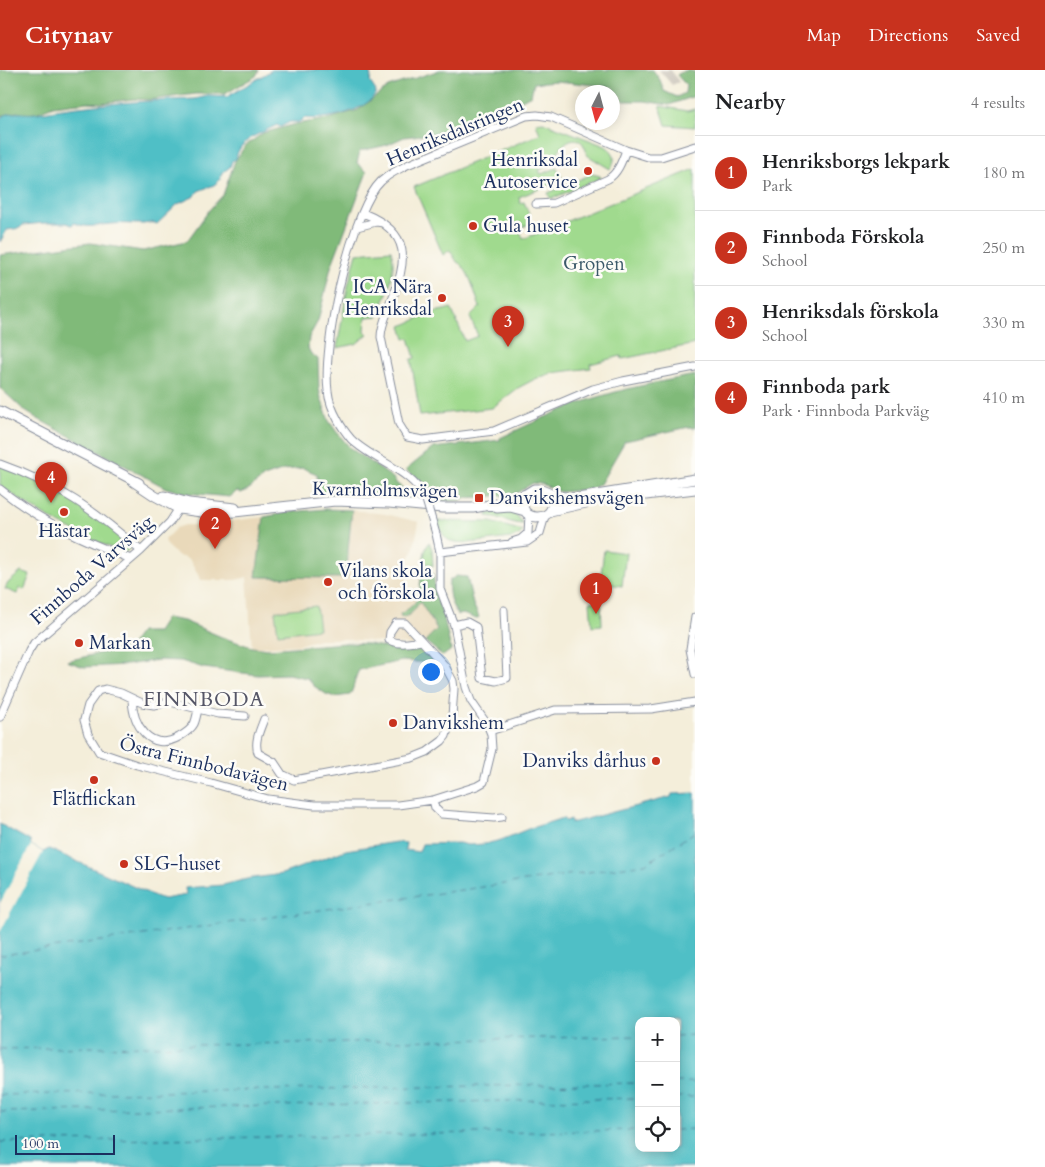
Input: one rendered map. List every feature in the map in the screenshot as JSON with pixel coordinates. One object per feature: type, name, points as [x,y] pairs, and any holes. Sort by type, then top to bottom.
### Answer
[{"type":"street","name":"Henriksdalsringen","points":[[440,552],[424,494],[413,483],[351,438],[338,420],[330,402],[327,373],[341,281],[363,213],[375,188],[394,172],[526,116],[551,117],[640,156],[658,158],[695,146]]},
{"type":"street","points":[[536,204],[554,203],[613,176],[621,164],[626,150]]},
{"type":"street","points":[[363,213],[386,224],[399,241],[402,254],[403,267],[383,324],[381,337],[400,424],[407,437],[417,440],[431,440],[494,431],[593,389],[622,381],[695,367]]},
{"type":"street","points":[[358,227],[376,222],[386,224]]},
{"type":"street","name":"Kvarnholmsvägen","points":[[0,411],[134,482],[155,496],[181,506],[216,514],[335,501],[390,503],[442,508],[510,507],[539,518],[578,504],[695,489]]},
{"type":"street","points":[[0,464],[49,484],[72,497],[107,521],[141,550]]},
{"type":"street","name":"Kvarnholmsvägen","points":[[482,507],[501,503],[540,489],[549,494],[570,498],[593,497],[695,480]]},
{"type":"street","points":[[0,489],[57,528],[131,559]]},
{"type":"street","points":[[507,544],[521,539],[528,533],[527,513],[523,501],[526,494]]},
{"type":"street","points":[[549,494],[552,502],[540,533],[533,540],[521,544],[440,552],[440,589],[454,625],[464,678],[471,700],[490,731],[555,710],[651,709],[695,702]]},
{"type":"street","name":"Finnboda Varvsväg","points":[[0,717],[28,651],[34,643],[141,550],[170,522],[181,506]]},
{"type":"street","points":[[454,625],[467,622],[476,627],[482,678],[496,681],[507,678],[504,610]]},
{"type":"street","points":[[695,617],[690,649],[695,674]]},
{"type":"street","points":[[264,719],[258,734],[258,753],[274,762],[282,774],[294,780],[412,758],[427,752],[442,741],[449,731],[453,708],[453,681],[445,666],[421,641]]},
{"type":"street","points":[[453,681],[464,678]]},
{"type":"street","name":"Östra Finnbodavägen","points":[[245,716],[218,714],[170,702],[148,705],[121,693],[105,689],[98,691],[88,705],[84,716],[85,726],[99,752],[137,765],[280,802],[314,805],[413,804],[433,800],[477,786],[484,782],[492,749],[490,731]]},
{"type":"street","points":[[132,699],[132,712],[142,731],[148,736],[166,742],[175,739],[189,730],[194,724],[198,709]]},
{"type":"street","points":[[433,800],[435,808],[442,814],[502,817]]},
{"type":"shaded area","points":[[659,70],[671,70],[679,82],[672,85]]},
{"type":"shaded area","name":"Vilans skola och förskola","points":[[352,510],[385,514],[419,522],[413,552],[406,562],[409,587],[407,597],[420,601],[437,629],[422,643],[411,645],[348,639],[319,639],[298,645],[252,647],[247,577],[235,580],[201,580],[189,559],[178,556],[169,548],[164,540],[176,528],[185,525],[264,517],[256,577],[347,578]]},
{"type":"green space","points":[[0,70],[259,70],[256,76],[225,94],[196,94],[149,100],[134,99],[101,103],[87,102],[53,106],[36,113],[25,114],[17,112],[0,116]]},
{"type":"green space","points":[[440,70],[653,70],[660,80],[664,91],[677,97],[685,93],[686,85],[677,75],[683,71],[695,72],[695,96],[669,105],[645,101],[624,101],[620,96],[620,85],[594,85],[557,81],[534,83],[531,95],[505,109],[449,132],[404,137],[387,145],[360,151],[357,163],[367,172],[331,267],[318,321],[309,337],[308,348],[311,354],[318,359],[319,389],[329,421],[350,448],[393,478],[414,500],[358,495],[322,495],[318,490],[317,474],[303,468],[284,470],[264,477],[249,489],[241,493],[237,491],[230,497],[186,493],[166,488],[38,419],[25,411],[0,388],[0,255],[90,243],[143,251],[187,241],[210,209],[223,195],[235,161],[245,146],[263,133],[296,124],[328,119],[358,110],[388,87]]},
{"type":"green space","points":[[660,106],[687,111],[695,109],[695,127],[666,125]]},
{"type":"green space","name":"Gropen","points":[[543,122],[605,146],[613,153],[614,159],[610,169],[587,155],[580,141],[575,139],[564,144],[556,156],[554,164],[539,170],[541,174],[557,168],[563,180],[519,197],[520,203],[524,202],[530,216],[528,218],[530,224],[519,228],[523,239],[695,169],[695,344],[622,359],[621,356],[590,364],[591,368],[552,373],[518,388],[492,408],[420,416],[411,359],[415,358],[409,338],[405,339],[401,326],[430,313],[451,308],[465,341],[478,336],[470,317],[480,307],[465,269],[457,262],[450,250],[443,255],[414,187],[540,134],[536,123]]},
{"type":"green space","points":[[592,174],[601,178],[550,198],[548,193]]},
{"type":"green space","points":[[391,250],[393,258],[392,275],[378,316],[366,317],[365,331],[368,334],[356,344],[337,348],[348,286],[357,253]]},
{"type":"green space","points":[[695,375],[695,428],[689,427],[625,441],[600,484],[592,489],[560,492],[542,484],[533,483],[517,493],[451,501],[435,498],[430,495],[406,470],[433,448],[500,440],[500,438],[539,420],[592,399],[639,386]]},
{"type":"green space","points":[[0,465],[32,478],[92,512],[132,546],[124,553],[91,539],[29,506],[0,485]]},
{"type":"green space","points":[[326,509],[352,510],[347,578],[256,577],[264,517],[290,512]]},
{"type":"green space","points":[[511,510],[524,524],[487,516],[487,514]]},
{"type":"green space","points":[[437,521],[491,522],[523,531],[511,538],[459,542],[447,539]]},
{"type":"green space","points":[[429,542],[432,549],[433,566],[423,562]]},
{"type":"green space","points":[[604,550],[626,553],[622,586],[600,583]]},
{"type":"green space","points":[[21,572],[30,575],[24,590],[20,588],[17,594],[5,589],[8,583]]},
{"type":"green space","points":[[425,574],[433,574],[437,598],[444,618],[451,650],[443,656],[425,641],[437,629],[420,602],[407,616],[401,617],[400,614],[411,607],[417,599],[421,577]]},
{"type":"green space","points":[[456,576],[467,577],[473,604],[479,617],[476,619],[463,614],[458,615],[451,603],[449,581]]},
{"type":"green space","points":[[601,601],[602,625],[592,626],[590,602]]},
{"type":"green space","points":[[316,606],[319,629],[278,634],[275,611]]},
{"type":"green space","points":[[166,618],[184,621],[224,638],[252,647],[268,649],[346,643],[369,644],[398,650],[421,648],[443,670],[428,663],[402,661],[359,670],[350,695],[335,697],[326,694],[314,686],[307,678],[288,674],[258,675],[204,668],[181,661],[159,660],[126,665],[84,667],[67,661],[130,646],[140,632],[157,632]]},
{"type":"water","points":[[272,70],[369,70],[370,82],[376,91],[372,98],[356,109],[323,118],[305,118],[299,122],[290,122],[280,127],[277,125],[251,138],[241,147],[236,159],[222,173],[220,180],[178,204],[157,224],[88,226],[75,223],[71,225],[67,223],[44,223],[23,225],[20,228],[7,230],[0,242],[0,118],[14,113],[37,113],[96,105],[195,99],[208,96],[227,97]]},
{"type":"water","points":[[695,793],[695,1167],[0,1167],[0,824],[30,841],[31,845],[43,852],[49,849],[164,899],[186,895],[185,888],[223,885],[282,874],[346,850],[396,842],[406,843],[405,850],[419,852],[422,844],[485,844],[563,818],[565,821],[570,820],[571,823],[671,797],[672,794]]},
{"type":"pier","points":[[31,845],[43,852],[0,932],[0,903]]},
{"type":"ferry route","points":[[0,954],[645,864],[695,832]]},
{"type":"ferry route","points":[[680,1036],[695,1035]]},
{"type":"ferry route","points":[[0,1049],[635,1036]]},
{"type":"ferry route","points":[[680,1082],[695,1082]]},
{"type":"ferry route","points":[[0,1095],[635,1083]]},
{"type":"ferry route","points":[[680,1097],[695,1097]]},
{"type":"ferry route","points":[[0,1112],[635,1098]]},
{"type":"ferry route","points":[[680,1130],[695,1129]]},
{"type":"ferry route","points":[[0,1142],[635,1130]]},
{"type":"place","name":"Henriksdal Autoservice","points":[[588,171]]},
{"type":"place","name":"Gula huset","points":[[473,226]]},
{"type":"place","name":"ICA Nära Henriksdal","points":[[442,298]]},
{"type":"place","name":"Henriksdals förskola","points":[[508,347]]},
{"type":"place","name":"Danvikshemsvägen","points":[[479,498]]},
{"type":"place","name":"Finnboda park","points":[[51,503]]},
{"type":"place","name":"Hästar","points":[[64,512]]},
{"type":"place","name":"Finnboda Förskola","points":[[215,549]]},
{"type":"place","name":"Vilans skola och förskola","points":[[328,582]]},
{"type":"place","name":"Henriksborgs lekpark","points":[[596,614]]},
{"type":"place","name":"Markan","points":[[79,643]]},
{"type":"place","name":"Danvikshem","points":[[393,723]]},
{"type":"place","name":"Danviks dårhus","points":[[656,761]]},
{"type":"place","name":"Flätflickan","points":[[94,780]]},
{"type":"place","name":"SLG-huset","points":[[124,864]]},
{"type":"district","name":"FINNBODA","points":[[204,699]]}]
